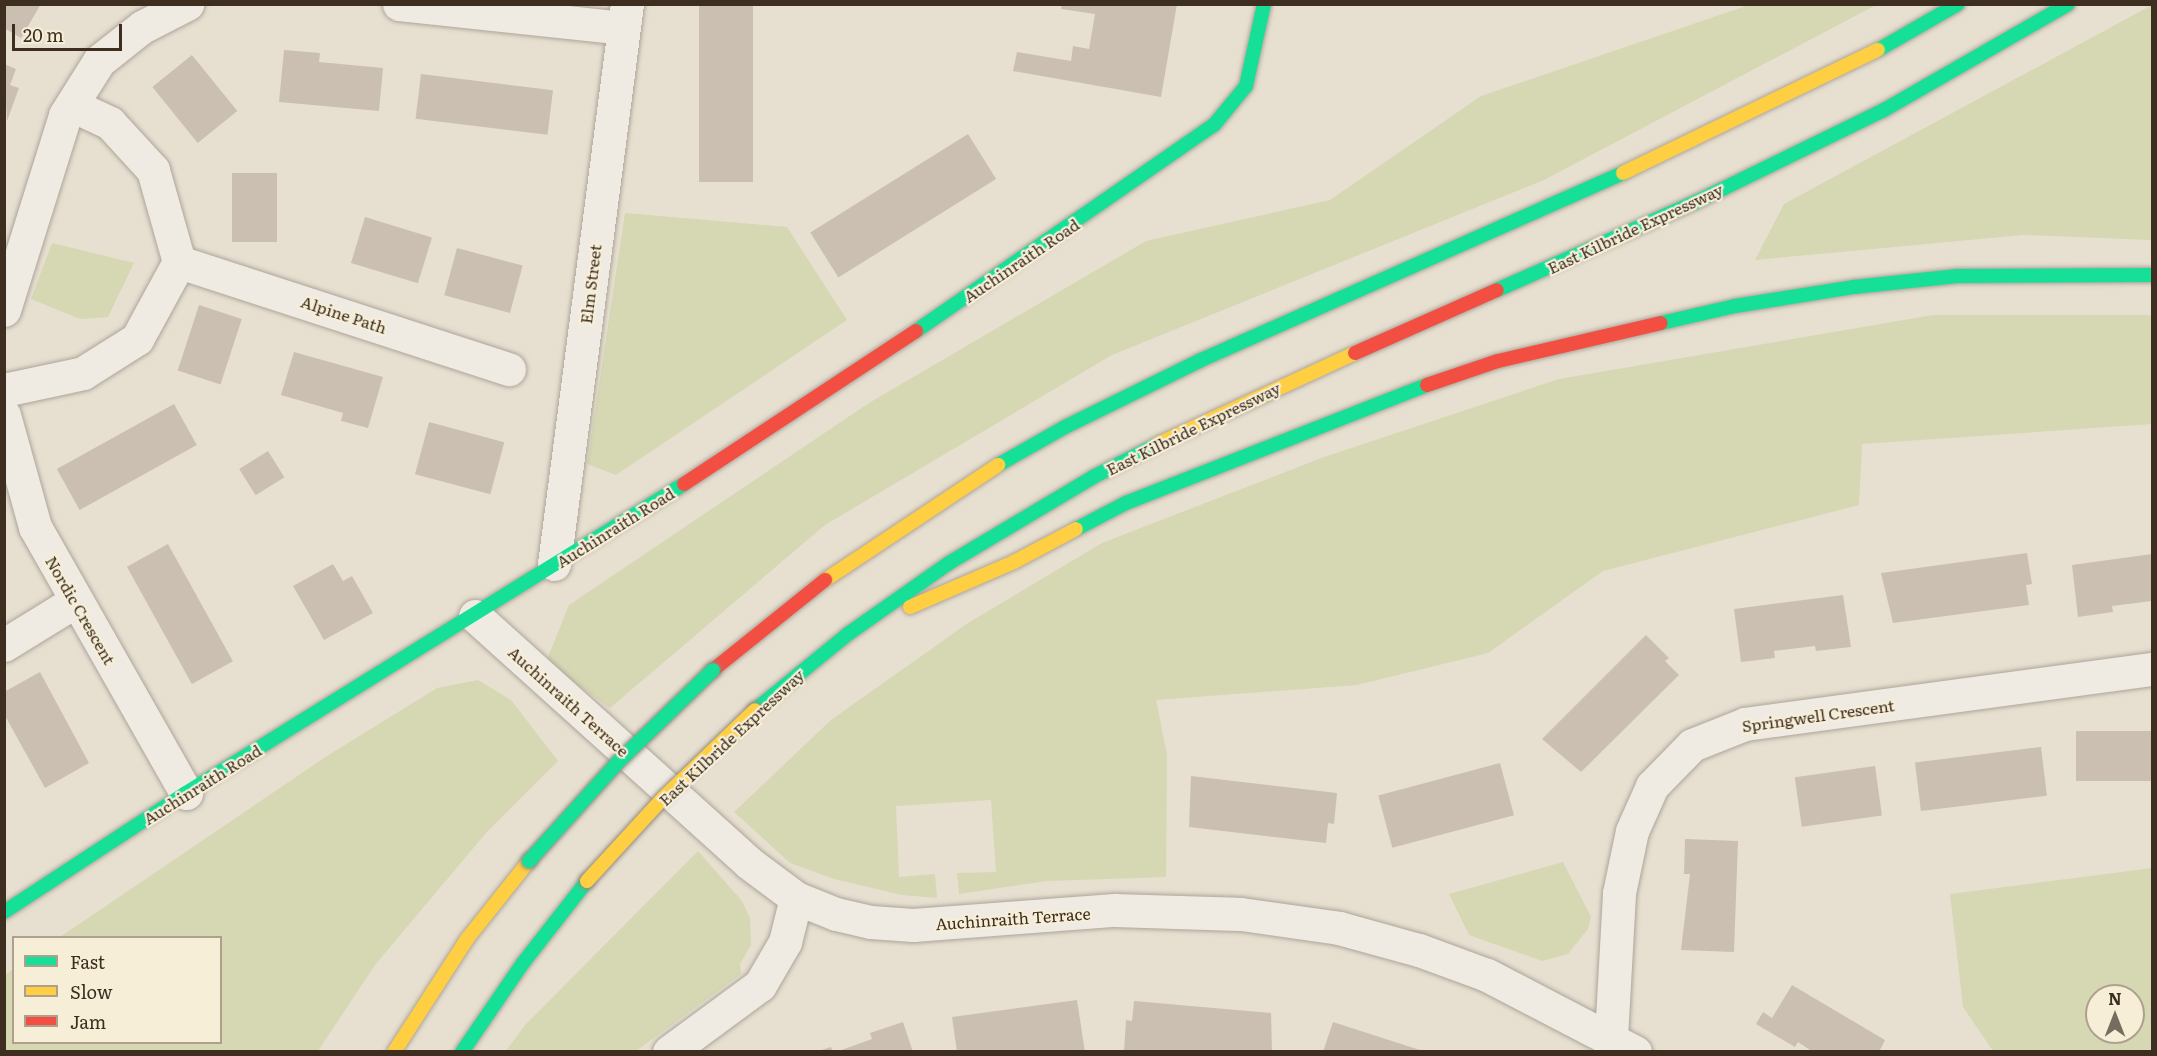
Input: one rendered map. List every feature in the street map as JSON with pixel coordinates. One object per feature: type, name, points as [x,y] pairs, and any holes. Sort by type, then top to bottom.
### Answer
[{"type":"main road","name":"Auchinraith Road","points":[[4,912],[186,793],[475,616],[714,465],[1032,253],[1214,125],[1246,86],[1264,4]]},
{"type":"main road","points":[[394,1052],[467,939],[529,861],[618,762],[713,670],[847,563],[978,477],[1065,427],[1201,360],[1678,149],[1894,42],[1958,4]]},
{"type":"main road","name":"East Kilbride Expressway","points":[[462,1052],[587,880],[663,798],[755,710],[848,634],[1008,524],[1093,477],[1256,396],[1696,202],[1884,110],[2068,4]]},
{"type":"main road","points":[[848,634],[1014,562],[1126,503],[1409,391],[1509,358],[1735,306],[1854,287],[1957,276],[2152,275]]},
{"type":"street","points":[[4,310],[65,115],[99,61],[142,27],[187,4]]},
{"type":"street","points":[[399,4],[625,16]]},
{"type":"street","name":"Elm Street","points":[[554,564],[625,16]]},
{"type":"street","points":[[4,390],[83,373],[137,339],[179,262],[153,170],[110,123],[72,105]]},
{"type":"street","name":"Alpine Path","points":[[179,262],[509,369]]},
{"type":"street","name":"Nordic Crescent","points":[[4,415],[35,527],[74,602],[186,793]]},
{"type":"street","points":[[4,645],[74,602]]},
{"type":"street","name":"Auchinraith Terrace","points":[[475,616],[749,863],[796,898],[871,922],[913,925],[1114,910],[1241,914],[1339,928],[1419,950],[1487,975],[1623,1044]]},
{"type":"street","name":"Springwell Crescent","points":[[1623,1044],[1619,893],[1632,831],[1652,786],[1692,745],[1745,724],[2152,669]]},
{"type":"street","points":[[669,1052],[760,985],[785,942],[796,898]]},
{"type":"green space","points":[[1749,5],[1876,5],[1544,180],[1112,355],[825,525],[610,708],[546,662],[569,605],[869,403],[1146,241],[1330,200],[1481,96]]},
{"type":"green space","points":[[2152,5],[2152,240],[2023,235],[1755,260],[1784,204]]},
{"type":"green space","points":[[625,213],[787,227],[847,320],[616,475],[587,464]]},
{"type":"green space","points":[[52,243],[134,263],[108,317],[80,319],[31,299]]},
{"type":"green space","points":[[1933,315],[2152,315],[2152,424],[1862,444],[1859,505],[1603,571],[1488,653],[1357,685],[1156,700],[1167,755],[1166,877],[1047,881],[959,894],[957,873],[996,872],[991,800],[896,806],[899,877],[935,874],[937,898],[902,895],[834,879],[790,863],[734,812],[831,720],[968,623],[1102,543],[1324,457],[1559,379]]},
{"type":"green space","points":[[478,680],[511,700],[558,761],[486,833],[375,965],[318,1051],[5,1051],[5,975],[12,970],[12,1044],[222,1044],[222,936],[61,936],[327,756],[437,688]]},
{"type":"green space","points":[[698,851],[742,901],[750,918],[751,945],[740,964],[741,974],[636,1051],[506,1051],[525,1025]]},
{"type":"green space","points":[[1563,862],[1591,917],[1588,929],[1568,954],[1542,961],[1469,935],[1449,894]]},
{"type":"green space","points":[[2152,868],[2152,1051],[1993,1051],[1963,1007],[1950,894]]},
{"type":"building","points":[[4,4],[41,4],[21,38],[4,28]]},
{"type":"building","points":[[699,4],[753,4],[753,182],[699,182]]},
{"type":"building","points":[[1062,4],[1177,4],[1161,97],[1013,71],[1017,52],[1071,61],[1073,46],[1089,49],[1095,14],[1061,9]]},
{"type":"building","points":[[284,50],[320,53],[319,62],[383,68],[379,111],[279,102]]},
{"type":"building","points":[[192,55],[237,111],[198,143],[152,87]]},
{"type":"building","points":[[4,64],[16,69],[10,85],[19,88],[7,121]]},
{"type":"building","points":[[421,74],[553,90],[548,135],[416,119]]},
{"type":"building","points":[[968,134],[996,179],[838,278],[810,233]]},
{"type":"building","points":[[232,173],[277,173],[277,242],[232,242]]},
{"type":"building","points":[[365,217],[432,237],[418,283],[351,263]]},
{"type":"building","points":[[457,248],[523,266],[510,313],[444,295]]},
{"type":"building","points":[[199,305],[242,319],[220,385],[178,371]]},
{"type":"building","points":[[294,352],[383,377],[368,428],[341,421],[343,413],[281,395]]},
{"type":"building","points":[[174,404],[197,445],[80,510],[57,469]]},
{"type":"building","points":[[429,422],[504,442],[490,494],[415,474]]},
{"type":"building","points":[[268,451],[284,477],[256,495],[239,469]]},
{"type":"building","points":[[168,544],[233,661],[192,684],[127,567]]},
{"type":"building","points":[[2027,553],[2032,584],[2026,585],[2029,605],[1893,623],[1881,573]]},
{"type":"building","points":[[2152,554],[2152,601],[2112,606],[2113,612],[2078,617],[2072,565]]},
{"type":"building","points":[[333,564],[343,581],[352,576],[373,613],[324,640],[293,586]]},
{"type":"building","points":[[1843,595],[1851,647],[1816,651],[1815,646],[1774,651],[1775,658],[1741,662],[1734,609]]},
{"type":"building","points":[[1646,635],[1669,658],[1665,661],[1679,675],[1581,772],[1542,739]]},
{"type":"building","points":[[40,672],[89,763],[45,788],[4,714],[4,692]]},
{"type":"building","points":[[2076,731],[2152,731],[2152,781],[2076,781]]},
{"type":"building","points":[[2041,747],[2047,796],[1921,811],[1915,762]]},
{"type":"building","points":[[1500,763],[1514,815],[1392,848],[1378,796]]},
{"type":"building","points":[[1875,766],[1882,816],[1802,827],[1795,777]]},
{"type":"building","points":[[1191,776],[1337,793],[1334,824],[1328,823],[1326,843],[1189,827]]},
{"type":"building","points":[[1685,839],[1738,841],[1734,952],[1681,950],[1690,874],[1684,874]]},
{"type":"building","points":[[1792,985],[1885,1040],[1879,1052],[1813,1052],[1798,1042],[1795,1047],[1756,1024],[1763,1012],[1772,1018]]},
{"type":"building","points":[[1077,1000],[1085,1052],[957,1052],[952,1017]]},
{"type":"building","points":[[1134,1001],[1271,1013],[1272,1052],[1124,1052],[1126,1020],[1132,1021]]},
{"type":"building","points":[[903,1022],[913,1052],[836,1052],[872,1039],[870,1033]]},
{"type":"building","points":[[1333,1022],[1423,1051],[1423,1052],[1323,1052]]},
{"type":"building","points":[[831,1047],[833,1052],[818,1052],[818,1051]]},
{"type":"traffic: fast","points":[[916,331],[1214,125],[1246,86],[1264,4]]},
{"type":"traffic: fast","points":[[1878,50],[1958,4]]},
{"type":"traffic: fast","points":[[1497,290],[1696,202],[1884,110],[2068,4]]},
{"type":"traffic: fast","points":[[998,465],[1065,427],[1201,360],[1623,173]]},
{"type":"traffic: fast","points":[[1661,323],[1735,306],[1854,287],[1957,276],[2152,275]]},
{"type":"traffic: fast","points":[[1076,529],[1126,503],[1427,385]]},
{"type":"traffic: fast","points":[[755,710],[848,634],[949,563],[1093,477],[1158,444]]},
{"type":"traffic: fast","points":[[4,912],[186,793],[684,484]]},
{"type":"traffic: fast","points":[[529,861],[618,762],[713,670]]},
{"type":"traffic: fast","points":[[462,1052],[523,963],[587,881]]},
{"type":"traffic: slow","points":[[1623,173],[1878,50]]},
{"type":"traffic: slow","points":[[1158,444],[1355,353]]},
{"type":"traffic: slow","points":[[825,580],[998,465]]},
{"type":"traffic: slow","points":[[910,607],[1014,562],[1076,529]]},
{"type":"traffic: slow","points":[[587,881],[663,798],[755,710]]},
{"type":"traffic: slow","points":[[394,1052],[467,939],[529,861]]},
{"type":"traffic: jam","points":[[1355,353],[1497,290]]},
{"type":"traffic: jam","points":[[1427,385],[1498,361],[1661,323]]},
{"type":"traffic: jam","points":[[684,484],[916,331]]},
{"type":"traffic: jam","points":[[713,670],[825,580]]}]
